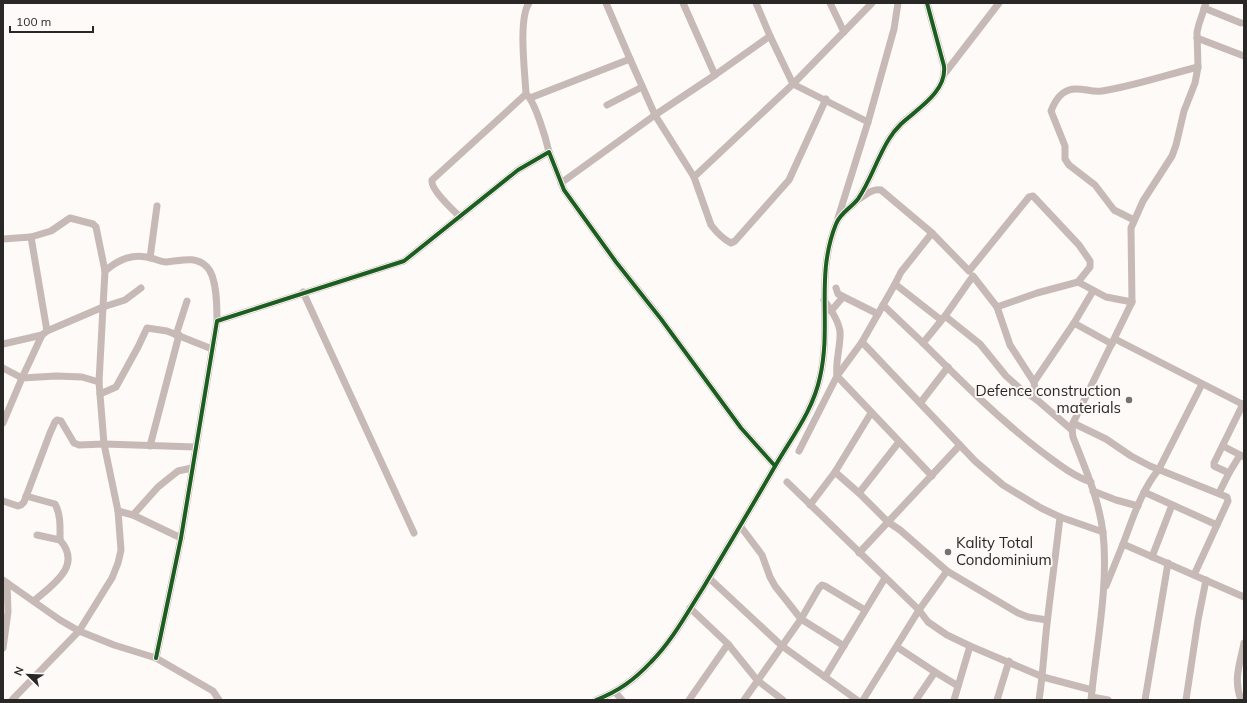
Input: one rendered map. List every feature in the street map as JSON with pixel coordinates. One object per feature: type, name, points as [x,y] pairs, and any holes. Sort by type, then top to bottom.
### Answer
[{"type":"street","points":[[528,3],[525,9],[523,30],[528,96],[546,139],[549,152],[564,190],[616,262],[661,319],[741,428],[775,466]]},
{"type":"street","points":[[606,3],[655,115],[694,177],[711,225],[731,243],[735,241],[788,180],[826,100]]},
{"type":"street","points":[[683,3],[715,75]]},
{"type":"street","points":[[756,3],[793,84],[868,122]]},
{"type":"street","points":[[830,3],[844,32]]},
{"type":"street","points":[[694,177],[793,84],[872,3]]},
{"type":"street","points":[[596,700],[615,692],[638,675],[664,648],[741,526],[800,425],[816,392],[823,365],[826,340],[824,279],[826,258],[868,122],[894,29],[898,3]]},
{"type":"street","points":[[927,3],[945,73]]},
{"type":"street","points":[[857,200],[890,138],[900,125],[927,103],[935,93],[945,73],[999,3]]},
{"type":"street","points":[[1091,696],[1103,593],[1103,532],[1091,482],[1073,437],[1073,426],[1132,302],[1131,228],[1143,202],[1172,156],[1184,110],[1195,84],[1198,67],[1197,38],[1199,24],[1205,6],[1241,23]]},
{"type":"street","points":[[561,183],[655,115],[770,36]]},
{"type":"street","points":[[1197,38],[1244,56]]},
{"type":"street","points":[[460,217],[434,189],[431,183],[432,180],[528,96],[630,60]]},
{"type":"street","points":[[1134,220],[1114,210],[1095,185],[1069,165],[1065,159],[1065,146],[1051,111],[1052,108],[1067,90],[1075,88],[1094,92],[1121,88],[1198,67]]},
{"type":"street","points":[[607,105],[642,87]]},
{"type":"street","points":[[217,321],[303,292],[404,261],[518,170],[549,152]]},
{"type":"street","points":[[837,222],[857,200],[872,190],[877,189],[932,233],[971,274],[997,307],[1014,354],[1034,382],[1036,400]]},
{"type":"street","points":[[923,343],[943,318],[971,274],[1031,196],[1035,198],[1072,237],[1090,262],[1090,267],[1078,282],[1037,292],[997,307]]},
{"type":"street","points":[[150,258],[157,206]]},
{"type":"street","points":[[3,239],[31,237],[51,231],[66,219],[70,218],[96,226],[105,270],[99,382],[104,444],[118,511],[121,550],[118,563],[105,590],[79,631],[12,700]]},
{"type":"street","points":[[799,451],[837,376],[862,342],[901,272],[932,233]]},
{"type":"street","points":[[3,423],[22,378],[45,333],[31,237]]},
{"type":"street","points":[[105,270],[121,260],[136,256],[165,262],[190,258],[197,260],[208,268],[214,283],[217,321],[181,538],[156,658]]},
{"type":"street","points":[[1078,282],[1113,300],[1132,302]]},
{"type":"street","points":[[895,284],[980,344],[1006,376],[1023,391],[1073,426],[1106,439],[1138,459],[1159,469],[1227,497],[1228,498],[1217,525],[1194,575]]},
{"type":"street","points":[[3,344],[45,333],[103,307],[125,300],[141,288]]},
{"type":"street","points":[[836,288],[838,294],[878,314]]},
{"type":"street","points":[[1034,382],[1093,291]]},
{"type":"street","points":[[303,292],[414,533]]},
{"type":"street","points":[[831,311],[843,297]]},
{"type":"street","points":[[824,300],[831,311],[840,332],[836,365],[837,376],[932,476]]},
{"type":"street","points":[[150,446],[187,301]]},
{"type":"street","points":[[883,305],[977,396],[1019,434],[1075,476],[1091,482]]},
{"type":"street","points":[[1074,322],[1244,405],[1214,466],[1229,474]]},
{"type":"street","points":[[100,394],[116,387],[147,328],[159,329],[178,335],[212,349]]},
{"type":"street","points":[[862,342],[975,461],[1003,485],[1060,517],[1103,532]]},
{"type":"street","points":[[920,402],[948,367]]},
{"type":"street","points":[[3,368],[22,378],[56,376],[82,377],[99,382]]},
{"type":"street","points":[[1103,593],[1144,492],[1150,480],[1159,469],[1202,384]]},
{"type":"street","points":[[810,504],[835,472],[871,413]]},
{"type":"street","points":[[3,501],[18,506],[24,502],[57,420],[61,421],[76,444],[196,447]]},
{"type":"street","points":[[859,493],[899,442]]},
{"type":"street","points":[[859,553],[960,445]]},
{"type":"street","points":[[1219,493],[1229,474],[1242,456],[1223,446]]},
{"type":"street","points":[[133,515],[163,483],[178,470],[192,468]]},
{"type":"street","points":[[835,472],[947,571],[1024,616],[1047,620]]},
{"type":"street","points":[[787,482],[919,610],[928,622],[970,646],[1091,696],[1108,700]]},
{"type":"street","points":[[1093,491],[1116,500],[1138,506]]},
{"type":"street","points":[[1144,492],[1217,525]]},
{"type":"street","points":[[26,496],[55,504],[58,509],[59,516],[60,540]]},
{"type":"street","points":[[1152,557],[1172,505]]},
{"type":"street","points":[[118,511],[133,515],[181,538]]},
{"type":"street","points":[[1039,700],[1043,677],[1042,668],[1047,620],[1060,517]]},
{"type":"street","points":[[741,526],[762,555],[774,586],[801,619],[844,646]]},
{"type":"street","points":[[34,601],[66,570],[68,558],[66,547],[60,540],[37,535]]},
{"type":"street","points":[[1123,544],[1244,597]]},
{"type":"street","points":[[1145,700],[1168,563]]},
{"type":"street","points":[[863,700],[919,610],[947,571]]},
{"type":"street","points":[[709,578],[782,646],[857,700]]},
{"type":"street","points":[[825,677],[885,578]]},
{"type":"street","points":[[1186,700],[1196,627],[1206,580]]},
{"type":"street","points":[[5,581],[60,620],[79,631],[114,646],[156,658],[213,691],[219,700]]},
{"type":"street","points":[[3,648],[8,612],[5,581]]},
{"type":"street","points":[[744,700],[801,619],[822,585],[865,610]]},
{"type":"street","points":[[690,608],[728,644],[757,680],[783,700]]},
{"type":"street","points":[[1243,699],[1237,690],[1237,678],[1244,643]]},
{"type":"street","points":[[689,700],[728,644]]},
{"type":"street","points":[[954,700],[970,646]]},
{"type":"street","points":[[897,647],[958,686]]},
{"type":"street","points":[[997,700],[1009,662]]},
{"type":"street","points":[[916,700],[935,672]]},
{"type":"street","points":[[615,692],[622,700]]},
{"type":"cycle path","points":[[596,700],[612,693],[632,680],[659,654],[703,588],[807,413],[817,389],[823,358],[825,338],[826,263],[836,224],[840,217],[863,192],[885,146],[892,135],[901,124],[930,99],[941,84],[944,75],[944,66],[927,3]]},
{"type":"cycle path","points":[[156,658],[181,538],[217,321],[404,261],[518,170],[549,152],[564,190],[616,262],[661,319],[741,428],[775,466]]},
{"type":"place","name":"Defence construction materials","points":[[1129,400]]},
{"type":"place","name":"Kality Total Condominium","points":[[948,552]]}]
